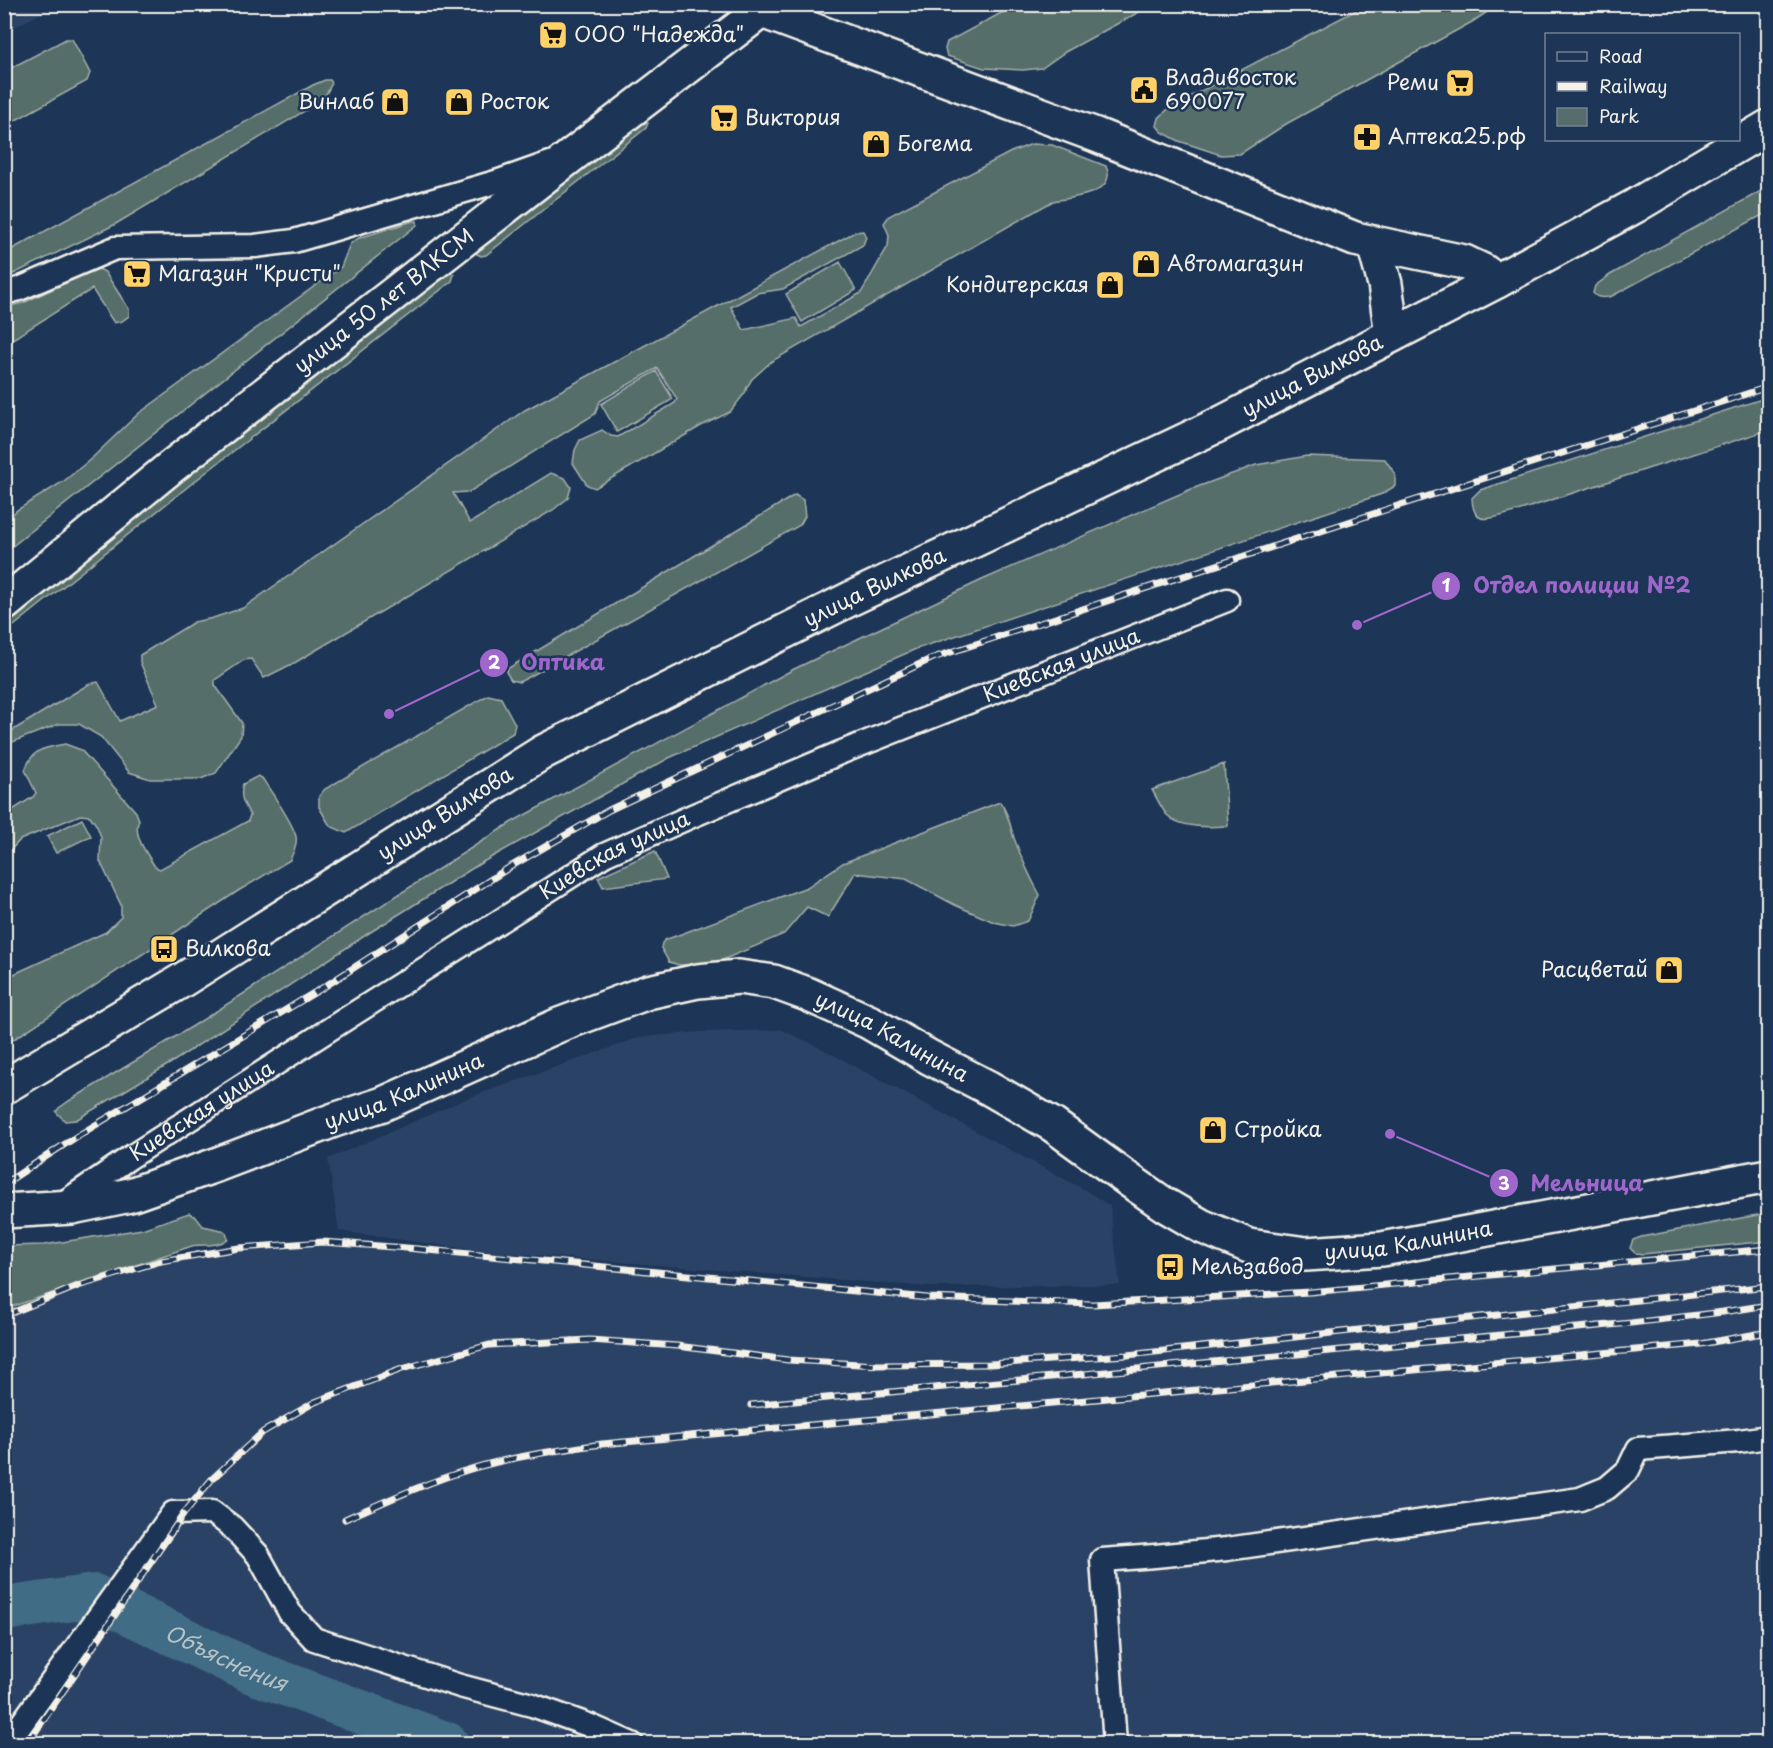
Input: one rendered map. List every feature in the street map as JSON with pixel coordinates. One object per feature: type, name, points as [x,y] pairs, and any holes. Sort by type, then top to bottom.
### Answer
[{"type":"main road","name":"улица 50 лет ВЛКСМ","points":[[4,604],[171,467],[766,8]]},
{"type":"main road","points":[[766,8],[1205,177],[1355,239],[1464,262],[1497,281]]},
{"type":"main road","name":"улица Вилкова","points":[[4,1087],[180,981],[543,752],[852,598],[1220,424],[1497,281],[1635,206],[1768,128]]},
{"type":"main road","points":[[1374,244],[1385,284],[1392,335]]},
{"type":"main road","name":"улица Калинина","points":[[4,1211],[55,1209],[130,1195],[216,1166],[334,1120],[383,1104],[559,1025],[648,992],[698,981],[739,976],[774,982],[869,1022],[1053,1125],[1129,1180],[1201,1226],[1249,1246],[1306,1254],[1382,1250],[1768,1176]]},
{"type":"street","points":[[4,293],[19,289],[115,248],[255,246],[294,241],[499,181],[572,156]]},
{"type":"street","name":"Киевская улица","points":[[55,1209],[129,1158],[604,855],[842,752],[1227,600]]},
{"type":"street","points":[[1115,1743],[1102,1560],[1227,1549],[1580,1499],[1607,1488],[1628,1470],[1638,1449],[1739,1442],[1768,1437]]},
{"type":"street","points":[[7,1743],[173,1513],[212,1512],[232,1527],[258,1555],[290,1613],[314,1639],[460,1686],[532,1705],[632,1743]]},
{"type":"shaded area","points":[[5,4],[57,4],[57,5],[5,32]]},
{"type":"shaded area","points":[[782,1030],[817,1046],[1085,1190],[1110,1206],[1120,1285],[929,1287],[481,1251],[339,1231],[328,1159],[468,1098],[641,1037],[702,1032]]},
{"type":"shaded area","points":[[323,1242],[928,1298],[1093,1304],[1310,1292],[1768,1249],[1768,1716],[1761,1718],[1768,1728],[1768,1743],[5,1744],[5,1316],[78,1286],[161,1261],[239,1248]]},
{"type":"green space","points":[[1018,4],[1152,5],[1065,52],[1042,68],[1023,70],[984,68],[947,56],[945,49],[947,42]]},
{"type":"green space","points":[[1368,4],[1498,5],[1472,22],[1286,124],[1240,154],[1221,155],[1179,141],[1162,132],[1157,126],[1159,118],[1170,107]]},
{"type":"green space","points":[[66,39],[72,39],[90,73],[87,81],[5,126],[5,71]]},
{"type":"green space","points":[[325,80],[330,80],[332,83],[325,96],[308,109],[114,225],[5,278],[5,253]]},
{"type":"green space","points":[[643,123],[648,123],[646,128],[486,255],[477,254],[478,249]]},
{"type":"green space","points":[[1032,144],[1052,145],[1106,166],[1108,175],[1106,183],[1094,192],[1053,201],[772,361],[752,379],[745,393],[730,412],[701,426],[595,488],[587,485],[573,463],[575,450],[580,440],[602,430],[611,436],[618,437],[675,403],[677,399],[657,368],[600,401],[595,414],[469,492],[453,493],[470,523],[551,473],[565,478],[571,487],[568,498],[553,510],[296,662],[264,678],[251,659],[244,660],[215,680],[215,685],[242,723],[241,736],[216,773],[201,779],[150,779],[129,772],[101,737],[79,724],[59,724],[5,745],[5,735],[89,684],[98,682],[120,721],[158,704],[140,662],[140,655],[194,622],[243,608],[525,410],[855,232],[863,231],[866,237],[863,245],[783,289],[757,293],[731,307],[744,330],[796,318],[801,327],[861,293],[888,246],[889,235],[884,223],[889,216],[1011,152]]},
{"type":"green space","points":[[1768,187],[1768,212],[1612,296],[1605,298],[1593,293],[1595,286],[1610,275]]},
{"type":"green space","points":[[417,221],[417,225],[5,552],[5,521],[17,510],[64,481],[138,414],[341,267],[350,244],[359,238]]},
{"type":"green space","points":[[840,262],[856,290],[802,322],[786,294]]},
{"type":"green space","points":[[97,268],[105,272],[129,309],[129,316],[114,323],[92,289],[5,344],[5,307],[23,303]]},
{"type":"green space","points":[[448,273],[454,274],[452,281],[195,481],[5,633],[5,622],[187,475]]},
{"type":"green space","points":[[656,371],[673,399],[617,432],[601,404]]},
{"type":"green space","points":[[1768,397],[1768,430],[1494,518],[1479,517],[1475,513],[1472,498],[1480,490]]},
{"type":"green space","points":[[1307,456],[1385,459],[1395,474],[1395,486],[1382,494],[916,649],[669,758],[481,863],[369,933],[171,1063],[76,1120],[65,1121],[56,1112],[69,1101],[193,1026],[512,822],[794,669],[982,580],[1189,490],[1256,465]]},
{"type":"green space","points":[[795,495],[803,500],[805,516],[800,525],[529,677],[519,682],[511,680],[506,672],[507,669]]},
{"type":"green space","points":[[488,695],[501,698],[515,724],[513,733],[346,833],[330,826],[319,807],[319,796],[325,789]]},
{"type":"green space","points":[[65,744],[81,750],[136,812],[139,820],[137,832],[139,838],[155,867],[160,869],[248,821],[250,815],[243,800],[243,784],[258,776],[262,778],[291,824],[296,837],[296,845],[290,860],[238,891],[5,1045],[5,978],[106,932],[121,917],[121,905],[100,861],[101,837],[90,816],[80,815],[20,840],[5,856],[5,815],[36,793],[25,770],[28,763],[40,750]]},
{"type":"green space","points":[[1224,764],[1228,826],[1196,826],[1173,820],[1167,815],[1152,790]]},
{"type":"green space","points":[[1000,802],[1040,895],[1028,921],[1013,926],[994,922],[955,905],[906,879],[855,873],[828,917],[807,907],[784,934],[713,964],[679,965],[669,962],[661,948],[665,940],[807,887],[843,863]]},
{"type":"green space","points":[[82,819],[91,836],[56,853],[47,836]]},
{"type":"green space","points":[[655,851],[667,879],[603,887],[598,877]]},
{"type":"green space","points":[[189,1213],[196,1217],[203,1226],[226,1233],[228,1239],[215,1244],[192,1246],[5,1309],[5,1246],[44,1245],[142,1229]]},
{"type":"green space","points":[[1768,1213],[1768,1241],[1643,1254],[1635,1253],[1630,1248],[1633,1240],[1641,1237]]},
{"type":"waterway","name":"Объяснения","points":[[4,1609],[94,1596],[250,1671],[447,1744]]},
{"type":"railway","points":[[4,1184],[79,1135],[327,985],[510,867],[609,810],[933,658],[1768,387]]},
{"type":"railway","points":[[4,1316],[78,1286],[161,1261],[239,1248],[323,1242],[928,1298],[1093,1304],[1310,1292],[1768,1249]]},
{"type":"railway","points":[[27,1744],[185,1512],[212,1479],[263,1432],[315,1402],[402,1369],[489,1345],[590,1340],[677,1346],[788,1360],[878,1365],[990,1364],[1127,1355],[1768,1286]]},
{"type":"railway","points":[[751,1405],[1631,1323],[1768,1305]]},
{"type":"railway","points":[[345,1519],[425,1485],[474,1468],[522,1457],[602,1444],[1701,1344],[1768,1332]]},
{"type":"place","name":"ООО \"Надежда\"","points":[[553,35]]},
{"type":"place","name":"Реми","points":[[1460,83]]},
{"type":"place","name":"Владивосток 690077","points":[[1144,90]]},
{"type":"place","name":"Винлаб","points":[[395,102]]},
{"type":"place","name":"Росток","points":[[459,102]]},
{"type":"place","name":"Виктория","points":[[724,118]]},
{"type":"place","name":"Аптека25.рф","points":[[1367,137]]},
{"type":"place","name":"Богема","points":[[876,144]]},
{"type":"place","name":"Автомагазин","points":[[1146,264]]},
{"type":"place","name":"Магазин \"Кристи\"","points":[[137,274]]},
{"type":"place","name":"Кондитерская","points":[[1110,285]]},
{"type":"place","name":"Отдел полиции №2","points":[[1357,625]]},
{"type":"place","name":"Оптика","points":[[389,714]]},
{"type":"place","name":"Вилкова","points":[[164,949]]},
{"type":"place","name":"Расцветай","points":[[1669,970]]},
{"type":"place","name":"Стройка","points":[[1213,1130]]},
{"type":"place","name":"Мельница","points":[[1390,1134]]},
{"type":"place","name":"Мельзавод","points":[[1170,1267]]}]
